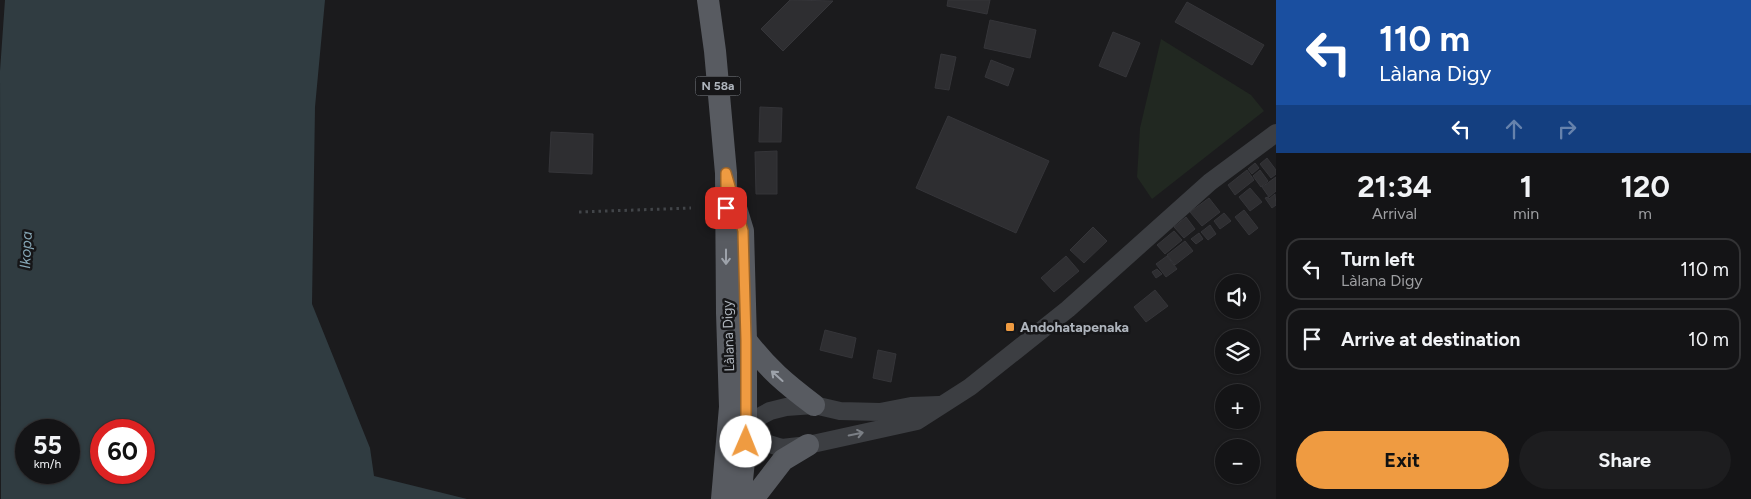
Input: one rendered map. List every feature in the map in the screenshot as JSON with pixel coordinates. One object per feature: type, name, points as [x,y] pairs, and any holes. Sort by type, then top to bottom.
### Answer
[{"type":"main road","name":"Làlana Digy","points":[[708,0],[715,51],[726,173],[726,313],[730,407],[722,499]]},
{"type":"main road","name":"Làlana Digy","points":[[726,173],[743,231],[746,442],[740,499]]},
{"type":"main road","points":[[746,340],[762,362],[775,375],[814,405]]},
{"type":"main road","points":[[752,499],[783,460],[808,445]]},
{"type":"street","points":[[730,407],[763,442],[782,448],[808,445],[917,421],[970,387],[1068,309],[1210,182],[1276,133]]},
{"type":"street","points":[[728,441],[746,424],[770,411],[786,407],[814,405],[840,411],[880,412],[911,406],[939,406]]},
{"type":"path","points":[[579,212],[691,208]]},
{"type":"shaded area","points":[[1161,39],[1251,95],[1264,111],[1152,199],[1137,177],[1140,128]]},
{"type":"water","name":"Ikopa","points":[[5,0],[325,0],[315,107],[312,304],[370,448],[374,476],[467,499],[1,499],[0,71]]},
{"type":"building","points":[[790,0],[833,1],[783,51],[761,29]]},
{"type":"building","points":[[948,0],[990,0],[987,14],[947,6]]},
{"type":"building","points":[[1187,2],[1264,45],[1252,65],[1175,22]]},
{"type":"building","points":[[990,20],[1036,30],[1030,58],[984,48]]},
{"type":"building","points":[[1113,32],[1140,43],[1126,77],[1099,66]]},
{"type":"building","points":[[941,54],[956,57],[949,90],[935,88]]},
{"type":"building","points":[[991,60],[1014,69],[1008,86],[985,77]]},
{"type":"building","points":[[760,107],[782,108],[781,142],[759,142]]},
{"type":"building","points":[[948,116],[1049,161],[1016,233],[916,188]]},
{"type":"building","points":[[551,132],[593,134],[592,174],[549,172]]},
{"type":"building","points":[[777,151],[777,194],[756,194],[755,152]]},
{"type":"building","points":[[1267,158],[1276,170],[1276,174],[1271,178],[1260,164]]},
{"type":"building","points":[[1255,163],[1259,168],[1252,174],[1248,169]]},
{"type":"building","points":[[1247,170],[1254,180],[1235,195],[1228,185]]},
{"type":"building","points":[[1260,170],[1268,181],[1261,187],[1253,176]]},
{"type":"building","points":[[1276,177],[1276,191],[1269,197],[1262,187]]},
{"type":"building","points":[[1250,188],[1262,202],[1250,211],[1239,197]]},
{"type":"building","points":[[1275,194],[1276,205],[1272,208],[1265,198],[1268,197],[1269,199]]},
{"type":"building","points":[[1209,198],[1220,212],[1202,226],[1190,212]]},
{"type":"building","points":[[1244,210],[1258,228],[1249,235],[1235,217]]},
{"type":"building","points":[[1224,213],[1231,221],[1220,229],[1214,221]]},
{"type":"building","points":[[1186,217],[1195,229],[1184,238],[1174,227]]},
{"type":"building","points":[[1210,225],[1216,234],[1208,240],[1201,232]]},
{"type":"building","points":[[1093,227],[1107,241],[1084,263],[1070,250]]},
{"type":"building","points":[[1174,231],[1182,240],[1165,254],[1157,245]]},
{"type":"building","points":[[1199,233],[1203,239],[1196,244],[1191,239]]},
{"type":"building","points":[[1185,241],[1193,251],[1175,265],[1167,255]]},
{"type":"building","points":[[1066,256],[1079,271],[1054,292],[1041,278]]},
{"type":"building","points":[[1167,256],[1177,269],[1166,277],[1156,264]]},
{"type":"building","points":[[1157,269],[1162,274],[1156,278],[1152,272]]},
{"type":"building","points":[[1155,290],[1168,306],[1146,322],[1134,307]]},
{"type":"building","points":[[825,330],[856,338],[852,358],[820,350]]},
{"type":"building","points":[[878,350],[896,354],[891,382],[873,378]]},
{"type":"place","name":"Andohatapenaka","points":[[1010,327]]},
{"type":"route","points":[[726,208],[726,173],[743,231],[746,442]]}]
